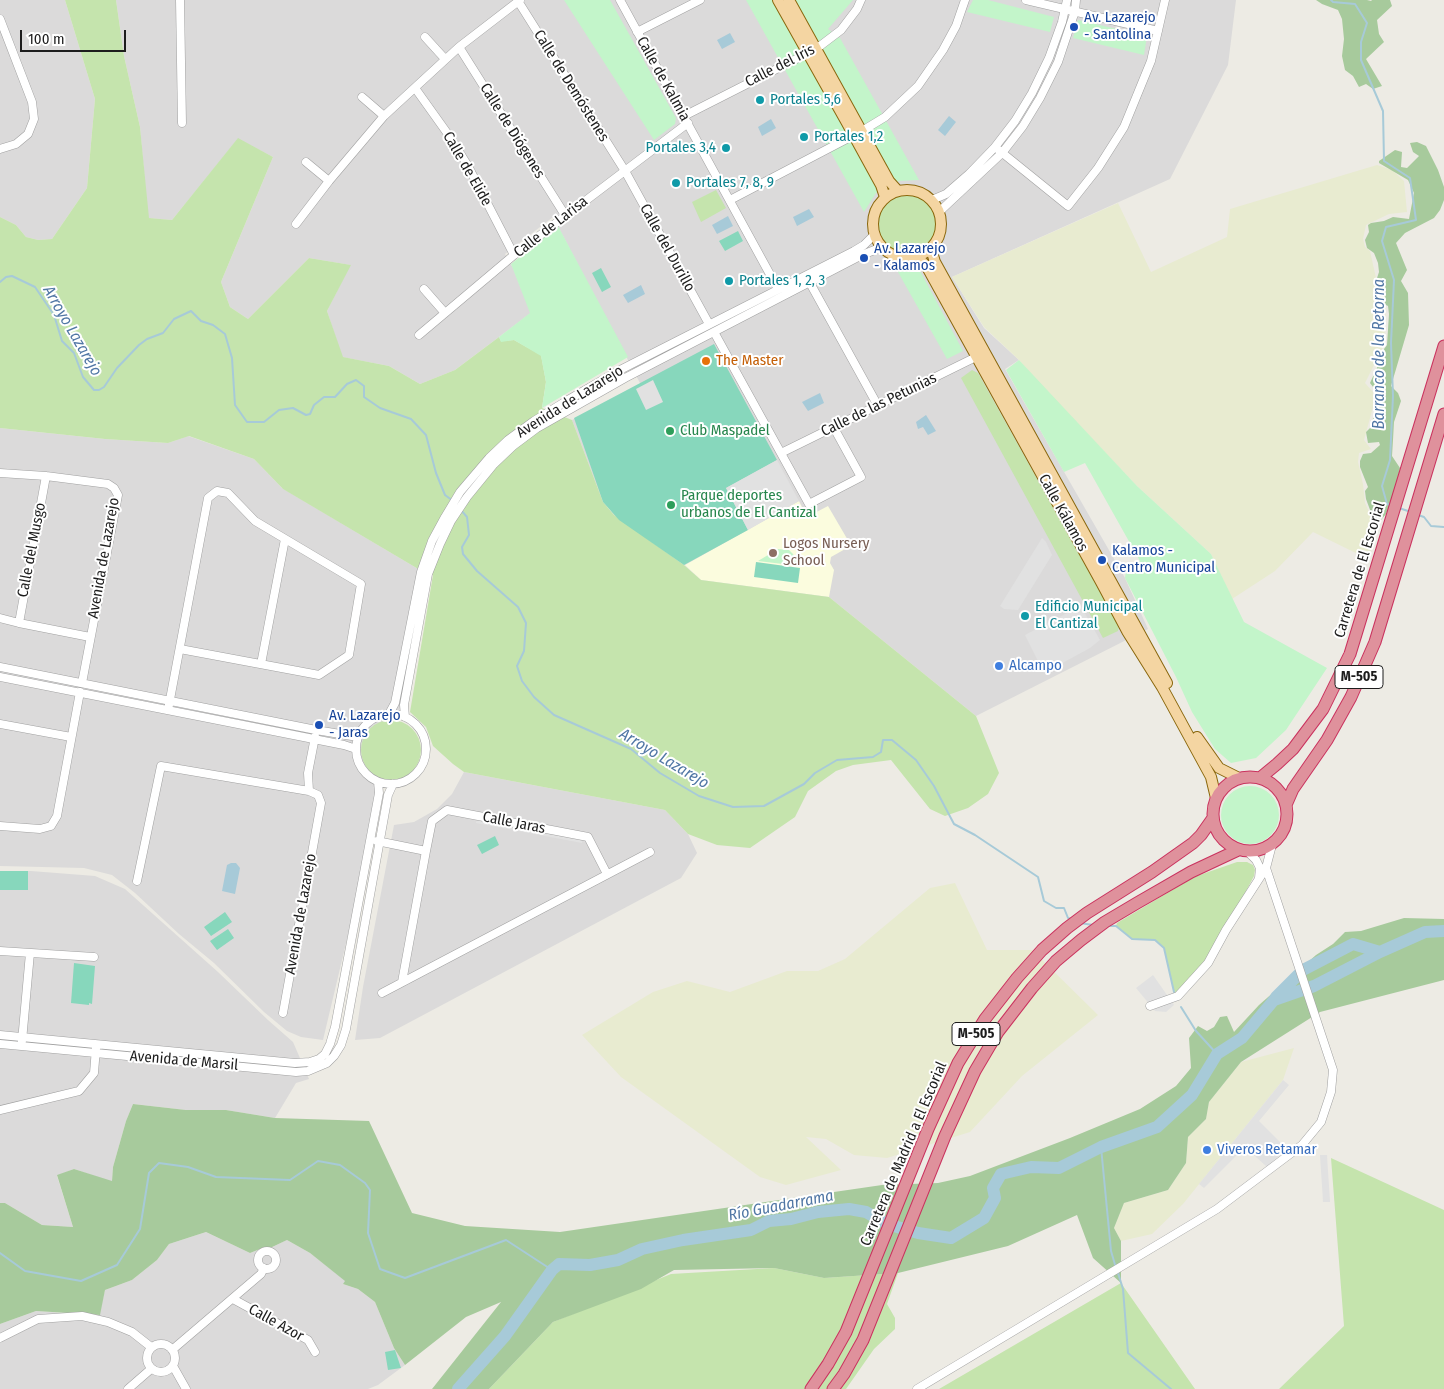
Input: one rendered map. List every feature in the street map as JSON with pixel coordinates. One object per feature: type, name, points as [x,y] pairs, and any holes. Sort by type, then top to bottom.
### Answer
[{"type":"highway","name":"Carretera de El Escorial","points":[[1260,778],[1293,748],[1323,709],[1350,654],[1444,346]]},
{"type":"highway","name":"M-505","points":[[1243,851],[1256,851],[1272,845],[1279,838],[1285,828],[1287,818],[1286,805],[1293,789],[1327,740],[1350,697],[1374,642],[1444,414]]},
{"type":"highway","points":[[1243,851],[1229,845],[1215,829],[1213,808],[1216,798],[1222,790],[1239,778],[1260,778],[1270,782],[1278,789],[1286,805]]},
{"type":"highway","name":"Carretera de Madrid a El Escorial","points":[[811,1389],[846,1332],[928,1130],[958,1063],[985,1019],[1042,950],[1086,913],[1152,872],[1193,843],[1213,818]]},
{"type":"highway","name":"Carretera de Madrid a El Escorial","points":[[833,1389],[844,1374],[863,1340],[945,1136],[975,1070],[998,1032],[1032,988],[1056,961],[1105,922],[1191,872],[1243,851]]},
{"type":"main road","points":[[778,0],[811,51],[888,181],[898,191]]},
{"type":"main road","points":[[789,0],[811,51]]},
{"type":"main road","points":[[858,133],[885,197]]},
{"type":"main road","points":[[898,191],[916,191],[925,194],[932,200],[939,212],[942,228],[940,236],[931,249],[918,256],[903,258],[895,256],[882,247],[875,234],[873,226],[876,210],[885,197],[898,191]]},
{"type":"main road","name":"Calle Kálamos","points":[[931,249],[934,262],[1202,746],[1219,768],[1239,778]]},
{"type":"main road","name":"Calle Kálamos","points":[[918,256],[927,267],[1127,631],[1162,687],[1211,777],[1216,798]]},
{"type":"street","points":[[180,0],[182,123]]},
{"type":"street","name":"Calle de Kalmia","points":[[620,0],[778,289]]},
{"type":"street","points":[[637,32],[700,0]]},
{"type":"street","name":"Calle del Iris","points":[[686,119],[811,51],[841,30],[857,9],[861,0]]},
{"type":"street","points":[[730,200],[858,133],[884,117],[918,86],[943,50],[956,26],[965,0]]},
{"type":"street","points":[[1026,0],[1158,31]]},
{"type":"street","points":[[932,200],[947,193],[969,174],[995,147],[1014,121],[1032,93],[1049,58],[1067,0]]},
{"type":"street","points":[[939,212],[1002,153],[1023,126],[1058,62],[1076,0]]},
{"type":"street","points":[[995,147],[1068,206],[1098,168],[1124,127],[1151,61],[1164,0]]},
{"type":"street","points":[[296,224],[329,181],[384,116],[445,59],[515,2]]},
{"type":"street","name":"Calle de Demóstenes","points":[[515,2],[624,171]]},
{"type":"street","points":[[0,19],[32,102],[34,119],[28,134],[16,144],[0,149]]},
{"type":"street","points":[[425,37],[445,59]]},
{"type":"street","name":"Calle de Diógenes","points":[[459,47],[566,215]]},
{"type":"street","name":"Calle de Elide","points":[[415,88],[468,166],[514,255]]},
{"type":"street","points":[[362,97],[384,116]]},
{"type":"street","name":"Calle de Larisa","points":[[419,335],[514,255],[624,171],[686,119]]},
{"type":"street","points":[[306,162],[329,181]]},
{"type":"street","name":"Calle del Durillo","points":[[624,171],[709,324]]},
{"type":"street","name":"Avenida de Lazarejo","points":[[536,424],[620,370],[859,248],[875,234]]},
{"type":"street","name":"Avenida de Lazarejo","points":[[389,714],[395,704],[432,541],[460,492],[489,458],[508,440],[868,252],[882,247]]},
{"type":"street","points":[[810,282],[878,406]]},
{"type":"street","points":[[424,289],[445,313]]},
{"type":"street","points":[[714,332],[808,504],[861,477],[834,428]]},
{"type":"street","name":"Calle de las Petunias","points":[[781,453],[976,357]]},
{"type":"street","name":"Avenida de Lazarejo","points":[[0,473],[46,476],[108,484],[114,488],[118,495],[82,683]]},
{"type":"street","name":"Calle del Musgo","points":[[18,623],[46,476]]},
{"type":"street","points":[[168,710],[208,498],[217,491],[228,493],[255,521],[362,584],[349,655],[319,676],[180,649]]},
{"type":"street","points":[[261,664],[285,539]]},
{"type":"street","name":"Avenida de Lazarejo","points":[[405,717],[404,705],[424,573]]},
{"type":"street","points":[[0,618],[90,637]]},
{"type":"street","points":[[0,667],[316,730],[358,736]]},
{"type":"street","points":[[0,677],[344,745],[356,749]]},
{"type":"street","points":[[0,826],[40,828],[51,826],[57,816],[80,692]]},
{"type":"street","points":[[389,714],[405,717],[420,728],[426,746],[423,764],[418,772],[402,783],[378,782],[371,778],[360,765],[356,749],[358,736],[367,723],[381,715],[389,714]]},
{"type":"street","points":[[0,725],[71,737]]},
{"type":"street","points":[[137,881],[162,766],[309,791],[308,773],[316,730]]},
{"type":"street","points":[[378,782],[378,793],[370,840],[426,851]]},
{"type":"street","points":[[380,842],[388,795],[393,784]]},
{"type":"street","name":"Avenida de Lazarejo","points":[[283,1013],[321,803],[318,795],[309,791]]},
{"type":"street","name":"Calle Jaras","points":[[402,982],[432,821],[447,810],[588,837],[607,874]]},
{"type":"street","name":"Avenida de Marsil","points":[[0,1044],[22,1042],[301,1064],[319,1058],[325,1054],[335,1028],[370,840]]},
{"type":"street","name":"Avenida de Marsil","points":[[96,1048],[296,1072],[308,1071],[327,1063],[334,1056],[346,1029],[380,842]]},
{"type":"street","points":[[1150,1006],[1178,996],[1208,963],[1226,930],[1266,868],[1272,845]]},
{"type":"street","points":[[1243,851],[1256,860],[1260,868],[1259,880]]},
{"type":"street","points":[[382,993],[650,852]]},
{"type":"street","points":[[917,1389],[1217,1209],[1302,1145],[1321,1122],[1331,1092],[1333,1070],[1266,868]]},
{"type":"street","points":[[0,951],[94,957]]},
{"type":"street","points":[[22,1042],[30,953]]},
{"type":"street","name":"Avenida de Marsil","points":[[0,1036],[22,1042]]},
{"type":"street","points":[[0,1110],[80,1091],[94,1073],[96,1048]]},
{"type":"street","name":"Calle Azor","points":[[172,1350],[233,1299],[261,1274],[264,1268]]},
{"type":"street","name":"Calle Azor","points":[[233,1299],[308,1340],[315,1352]]},
{"type":"street","points":[[0,1338],[38,1319],[82,1316],[108,1322],[132,1332],[152,1347]]},
{"type":"street","points":[[163,1344],[172,1350],[175,1361],[168,1371],[156,1372],[147,1364],[146,1358],[152,1347],[163,1344]]},
{"type":"street","points":[[173,1366],[186,1389]]},
{"type":"street","points":[[128,1389],[151,1369]]},
{"type":"shaded area","points":[[0,0],[65,0],[95,99],[87,188],[52,239],[38,240],[26,237],[16,225],[0,217]]},
{"type":"shaded area","points":[[116,0],[1236,0],[1228,65],[1170,179],[952,277],[984,328],[1019,360],[1005,369],[1125,578],[1148,629],[976,716],[829,597],[701,580],[685,565],[614,515],[601,497],[572,420],[641,385],[553,217],[505,254],[513,268],[531,313],[455,370],[420,384],[389,366],[342,357],[327,311],[350,265],[309,258],[248,319],[230,307],[221,282],[273,157],[238,139],[172,220],[148,218],[140,127],[124,56]]},
{"type":"shaded area","points":[[1377,165],[1392,170],[1404,181],[1407,212],[1389,214],[1366,225],[1363,239],[1365,247],[1370,251],[1382,305],[1386,308],[1384,345],[1365,383],[1373,392],[1373,407],[1364,440],[1371,449],[1359,453],[1358,462],[1365,503],[1377,530],[1368,559],[1313,532],[1275,571],[1232,599],[1211,554],[1137,486],[1019,360],[984,327],[952,277],[1118,203],[1151,272],[1227,237],[1230,209]]},
{"type":"shaded area","points":[[653,380],[663,402],[646,410],[636,389]]},
{"type":"shaded area","points":[[0,428],[105,439],[168,443],[188,436],[254,459],[282,488],[425,573],[392,750],[323,1040],[301,1037],[287,1031],[264,1012],[214,963],[112,875],[84,868],[0,866]]},
{"type":"shaded area","points":[[777,460],[799,501],[748,530],[726,488]]},
{"type":"shaded area","name":"Logos Nursery School","points":[[799,501],[807,517],[828,506],[849,542],[847,548],[831,557],[830,563],[834,570],[829,597],[701,580],[685,565]]},
{"type":"shaded area","points":[[1042,538],[1052,555],[1018,610],[1004,609],[1000,606]]},
{"type":"shaded area","points":[[1078,601],[1100,640],[1090,648],[1044,673],[1025,635],[1071,611],[1073,604]]},
{"type":"shaded area","points":[[464,772],[665,810],[688,834],[697,853],[681,878],[380,1038],[355,1040],[363,987],[394,825],[414,822],[437,809],[452,794]]},
{"type":"shaded area","points":[[477,818],[583,838],[582,843],[476,823]]},
{"type":"shaded area","points":[[0,871],[31,871],[95,876],[125,889],[293,1042],[309,1079],[296,1083],[275,1118],[226,1110],[186,1110],[133,1104],[126,1121],[113,1167],[112,1182],[74,1169],[57,1176],[73,1227],[42,1225],[5,1203],[0,1203]]},
{"type":"shaded area","points":[[955,883],[987,950],[1032,950],[1098,1015],[1022,1076],[970,1132],[887,1158],[854,1155],[826,1139],[806,1137],[841,1170],[786,1185],[760,1177],[621,1077],[582,1035],[653,992],[687,981],[730,992],[787,971],[818,971],[845,959],[930,888]]},
{"type":"shaded area","points":[[1153,975],[1174,1005],[1166,1012],[1155,1011],[1136,988]]},
{"type":"shaded area","name":"Viveros Retamar","points":[[1294,1048],[1283,1080],[1183,1204],[1152,1234],[1121,1241],[1114,1228],[1124,1203],[1168,1190],[1186,1163],[1188,1137],[1206,1119],[1209,1102],[1241,1062]]},
{"type":"shaded area","points":[[1283,1080],[1289,1085],[1259,1121],[1287,1149],[1267,1167],[1245,1147],[1204,1188],[1199,1184]]},
{"type":"shaded area","points":[[1320,1155],[1327,1155],[1330,1202],[1323,1202]]},
{"type":"shaded area","points":[[206,1232],[250,1253],[265,1247],[270,1248],[287,1240],[310,1253],[346,1281],[343,1284],[358,1289],[375,1302],[394,1348],[405,1365],[378,1385],[368,1389],[0,1389],[0,1324],[36,1311],[99,1315],[105,1290],[132,1280],[157,1260],[169,1244]]},
{"type":"green space","points":[[65,0],[116,0],[124,56],[140,127],[149,218],[172,220],[238,138],[273,157],[221,282],[230,307],[248,319],[309,258],[351,265],[327,311],[343,357],[389,366],[420,384],[455,370],[499,337],[501,341],[514,340],[541,355],[546,382],[542,408],[572,420],[603,502],[614,515],[684,565],[701,580],[829,597],[976,716],[999,773],[988,794],[968,808],[945,816],[930,809],[891,760],[853,765],[836,771],[808,791],[795,817],[750,848],[717,845],[688,834],[665,810],[464,772],[433,746],[426,727],[410,712],[433,575],[425,573],[283,489],[254,459],[189,436],[168,443],[105,439],[0,428],[0,217],[16,225],[26,237],[38,240],[52,239],[87,188],[95,99]]},
{"type":"green space","points":[[564,0],[610,0],[676,118],[675,124],[654,140]]},
{"type":"green space","points":[[746,0],[853,0],[828,29],[840,38],[919,180],[899,181],[876,193],[864,212]]},
{"type":"green space","points":[[973,0],[988,0],[1054,17],[1050,32],[967,12]]},
{"type":"green space","points":[[1316,0],[1390,0],[1392,6],[1377,20],[1379,34],[1384,42],[1366,59],[1382,86],[1373,89],[1366,84],[1359,87],[1353,76],[1345,70],[1342,56],[1344,39],[1342,19],[1338,10]]},
{"type":"green space","points":[[1078,20],[1147,36],[1144,55],[1073,38]]},
{"type":"green space","points":[[1417,142],[1426,146],[1438,170],[1444,187],[1444,200],[1434,218],[1405,233],[1396,243],[1407,270],[1401,281],[1408,293],[1409,325],[1391,386],[1398,393],[1401,401],[1394,422],[1392,456],[1400,468],[1395,493],[1386,514],[1376,526],[1366,499],[1365,491],[1368,487],[1360,467],[1360,461],[1363,454],[1371,453],[1380,445],[1379,442],[1368,443],[1366,432],[1372,426],[1371,422],[1375,415],[1377,392],[1370,383],[1381,353],[1387,345],[1389,314],[1388,306],[1384,304],[1385,298],[1377,278],[1379,272],[1378,263],[1374,253],[1367,248],[1365,240],[1369,232],[1368,225],[1371,223],[1393,217],[1409,219],[1414,193],[1408,180],[1379,163],[1379,161],[1395,150],[1402,152],[1401,167],[1407,168],[1419,156],[1413,152],[1410,143]]},
{"type":"green space","points":[[716,190],[726,208],[701,222],[692,202]]},
{"type":"green space","points":[[907,193],[919,195],[929,202],[936,212],[938,224],[936,236],[929,246],[919,253],[907,255],[895,253],[885,246],[878,236],[876,224],[878,212],[885,202],[895,195]]},
{"type":"green space","points":[[558,226],[628,357],[542,408],[546,382],[541,356],[514,340],[501,342],[499,337],[530,313],[511,264]]},
{"type":"green space","points":[[738,231],[743,241],[725,251],[719,241]]},
{"type":"green space","points":[[894,265],[918,267],[963,351],[947,359]]},
{"type":"green space","points":[[601,268],[611,287],[602,292],[592,273]]},
{"type":"green space","name":"Club Maspadel","points":[[714,344],[777,460],[726,488],[748,530],[684,565],[619,520],[603,502],[574,418]]},
{"type":"green space","points":[[1019,360],[1137,486],[1211,554],[1244,622],[1327,668],[1286,730],[1256,758],[1231,763],[1215,749],[1192,712],[1125,578],[1126,571],[1140,561],[1085,463],[1064,472],[1006,370]]},
{"type":"green space","points":[[972,370],[978,373],[1119,626],[1118,631],[1103,638],[961,378]]},
{"type":"green space","points":[[778,549],[789,550],[799,566],[758,561]]},
{"type":"green space","points":[[756,562],[800,568],[798,583],[754,577]]},
{"type":"green space","points":[[391,720],[407,725],[412,729],[416,734],[421,750],[416,766],[412,771],[407,775],[391,780],[375,775],[370,771],[366,766],[361,750],[366,734],[370,729],[375,725]]},
{"type":"green space","points":[[1244,786],[1256,786],[1271,794],[1279,809],[1279,821],[1271,836],[1256,844],[1244,844],[1229,836],[1221,821],[1221,809],[1229,794]]},
{"type":"green space","points":[[495,836],[499,845],[482,854],[477,845]]},
{"type":"green space","points":[[1237,862],[1247,862],[1253,865],[1255,870],[1254,876],[1207,965],[1178,996],[1174,992],[1164,948],[1155,940],[1132,939],[1116,926],[1117,923],[1194,877]]},
{"type":"green space","points":[[0,871],[28,871],[28,890],[0,890]]},
{"type":"green space","points":[[225,912],[232,922],[211,936],[204,927]]},
{"type":"green space","points":[[1404,918],[1444,919],[1444,980],[1320,1012],[1241,1062],[1209,1102],[1206,1119],[1188,1137],[1186,1163],[1168,1190],[1124,1203],[1114,1228],[1121,1241],[1121,1283],[1093,1258],[1077,1215],[1008,1246],[898,1273],[824,1278],[774,1268],[674,1270],[641,1289],[553,1322],[489,1389],[432,1389],[501,1302],[466,1317],[405,1365],[394,1348],[375,1302],[358,1289],[343,1284],[345,1281],[310,1253],[287,1240],[270,1248],[265,1247],[250,1253],[206,1232],[169,1244],[157,1260],[132,1280],[105,1290],[100,1315],[36,1311],[0,1324],[0,1203],[5,1203],[42,1225],[73,1227],[57,1175],[74,1169],[112,1181],[113,1167],[126,1121],[133,1104],[186,1110],[226,1110],[275,1118],[369,1121],[412,1213],[465,1226],[560,1232],[882,1185],[938,1183],[970,1176],[1140,1109],[1176,1086],[1191,1068],[1189,1038],[1198,1026],[1207,1031],[1214,1027],[1220,1017],[1227,1016],[1234,1032],[1259,1005],[1345,932],[1361,931]]},
{"type":"green space","points":[[228,929],[234,938],[217,950],[210,941]]},
{"type":"green space","points":[[74,963],[95,966],[92,1004],[71,1003]]},
{"type":"green space","points":[[1331,1158],[1444,1210],[1444,1389],[1279,1389],[1344,1326]]},
{"type":"green space","points":[[774,1268],[824,1278],[898,1273],[887,1304],[895,1318],[895,1329],[874,1349],[846,1389],[489,1389],[553,1322],[671,1274]]},
{"type":"green space","points":[[1121,1283],[1195,1389],[939,1389]]},
{"type":"green space","points":[[395,1350],[401,1368],[388,1370],[385,1352]]},
{"type":"water","points":[[730,33],[735,42],[722,49],[717,40]]},
{"type":"water","points":[[949,116],[956,122],[945,136],[938,130]]},
{"type":"water","points":[[771,119],[776,128],[762,136],[758,127]]},
{"type":"water","points":[[809,209],[814,217],[797,226],[793,217]]},
{"type":"water","points":[[728,216],[733,226],[717,234],[712,225]]},
{"type":"water","points":[[641,285],[645,294],[628,303],[623,295]]},
{"type":"water","points":[[820,393],[824,403],[808,411],[802,402]]},
{"type":"water","points":[[926,415],[936,431],[928,435],[923,427],[918,429],[916,422]]},
{"type":"water","points":[[236,863],[240,868],[235,894],[222,891],[227,865]]},
{"type":"waterway","name":"Barranco de la Retorna","points":[[1331,0],[1333,2],[1355,4],[1367,23],[1361,42],[1361,60],[1383,111],[1384,161],[1410,178],[1416,220],[1386,227],[1382,241],[1394,280],[1391,343],[1393,396],[1390,460],[1382,486],[1387,504],[1390,505]]},
{"type":"waterway","name":"Arroyo Lazarejo","points":[[0,282],[6,277],[12,276],[35,287],[54,315],[62,341],[74,353],[83,377],[94,390],[104,387],[117,368],[139,345],[147,339],[163,333],[174,319],[191,311],[201,321],[213,325],[225,334],[232,358],[235,405],[247,422],[264,422],[279,410],[293,408],[306,415],[310,414],[314,405],[324,397],[335,397],[347,384],[356,380],[364,386],[364,397],[380,408],[411,419],[426,435],[436,473],[445,495],[453,501]]},
{"type":"waterway","name":"Barranco de la Retorna","points":[[1399,508],[1411,512]]},
{"type":"waterway","name":"Arroyo Lazarejo","points":[[461,510],[467,517],[469,535],[462,547],[463,554],[477,571],[518,607],[526,623],[524,651],[517,666],[522,681],[534,697],[554,715],[631,749],[660,773],[699,796],[733,807],[764,806],[804,784],[815,773],[837,760],[873,757],[881,752],[883,740],[892,740],[916,760],[934,786],[954,824],[975,835],[1038,877],[1044,901],[1056,908],[1064,908],[1068,918],[1071,919]]},
{"type":"waterway","name":"Barranco de la Retorna","points":[[1418,515],[1424,517],[1431,526],[1444,527]]},
{"type":"waterway","name":"Arroyo Lazarejo","points":[[1080,923],[1093,925]]},
{"type":"waterway","name":"Arroyo Lazarejo","points":[[1107,926],[1116,926],[1132,939],[1155,940],[1164,948],[1174,992]]},
{"type":"waterway","name":"Río Guadarrama","points":[[458,1389],[505,1336],[552,1270],[559,1264],[590,1265],[618,1260],[642,1249],[683,1240],[751,1230],[769,1221],[791,1219],[818,1212],[849,1209],[866,1212],[887,1224],[918,1233],[951,1238],[984,1218],[995,1198],[993,1188],[1001,1174],[1031,1167],[1059,1168],[1101,1147],[1157,1127],[1192,1095],[1217,1054],[1242,1038],[1274,1000],[1314,986],[1380,952],[1425,932],[1444,931]]},
{"type":"waterway","name":"Río Guadarrama","points":[[1276,997],[1303,970],[1353,944],[1380,952]]},
{"type":"waterway","points":[[1181,1007],[1196,1031],[1217,1054]]},
{"type":"waterway","points":[[1101,1147],[1111,1251],[1116,1268]]},
{"type":"waterway","points":[[0,1253],[25,1271],[81,1281],[117,1265],[140,1229],[149,1173],[159,1163],[188,1167],[216,1177],[290,1180],[318,1161],[340,1165],[365,1183],[370,1190],[368,1233],[380,1269],[405,1278],[506,1240],[552,1270]]},
{"type":"waterway","points":[[1118,1273],[1123,1289],[1128,1353],[1171,1389]]},
{"type":"place","name":"Av. Lazarejo - Santolina","points":[[1074,27]]},
{"type":"place","name":"Portales 5,6","points":[[760,100]]},
{"type":"place","name":"Portales 1,2","points":[[804,137]]},
{"type":"place","name":"Portales 3,4","points":[[726,148]]},
{"type":"place","name":"Portales 7, 8, 9","points":[[676,183]]},
{"type":"place","name":"Av. Lazarejo - Kalamos","points":[[864,258]]},
{"type":"place","name":"Portales 1, 2, 3","points":[[729,281]]},
{"type":"place","name":"The Master","points":[[706,361]]},
{"type":"place","name":"Club Maspadel","points":[[670,431]]},
{"type":"place","name":"Parque deportes urbanos de El Cantizal","points":[[671,505]]},
{"type":"place","name":"Logos Nursery School","points":[[773,553]]},
{"type":"place","name":"Kalamos - Centro Municipal","points":[[1102,560]]},
{"type":"place","name":"Edificio Municipal El Cantizal","points":[[1025,616]]},
{"type":"place","name":"Alcampo","points":[[999,666]]},
{"type":"place","name":"Av. Lazarejo - Jaras","points":[[319,725]]},
{"type":"place","name":"Viveros Retamar","points":[[1207,1150]]}]
